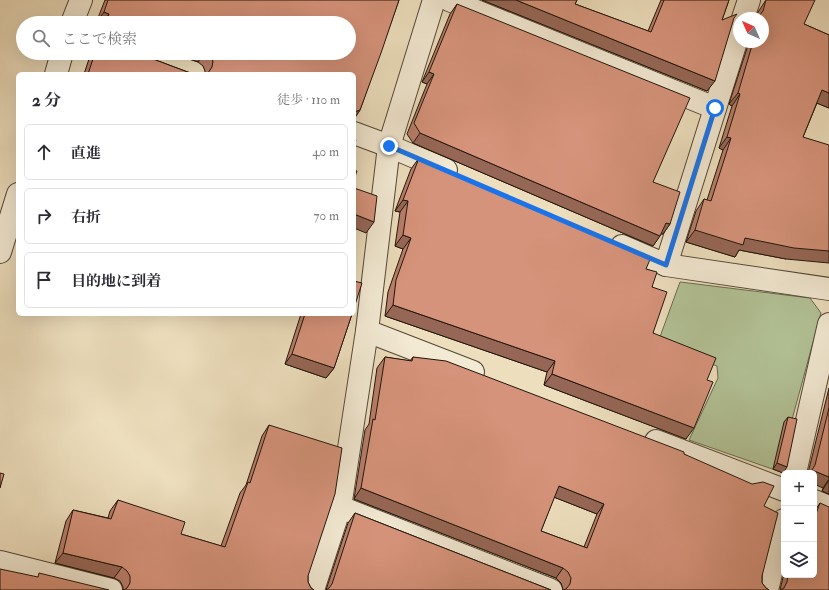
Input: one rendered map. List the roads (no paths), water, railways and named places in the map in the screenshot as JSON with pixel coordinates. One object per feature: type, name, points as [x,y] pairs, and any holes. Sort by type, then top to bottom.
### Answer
[{"type":"street","points":[[75,16],[81,0]]},
{"type":"street","points":[[313,590],[340,507],[366,331],[389,146],[434,0]]},
{"type":"street","points":[[449,0],[715,108]]},
{"type":"street","points":[[746,12],[749,0]]},
{"type":"street","points":[[666,265],[734,48]]},
{"type":"street","points":[[57,72],[60,60]]},
{"type":"street","points":[[356,134],[462,177]]},
{"type":"street","points":[[0,252],[16,200]]},
{"type":"street","points":[[607,240],[666,265],[829,289]]},
{"type":"street","points":[[796,470],[829,324]]},
{"type":"street","points":[[366,331],[493,379]]},
{"type":"street","points":[[635,433],[781,489]]},
{"type":"street","points":[[817,503],[829,507]]},
{"type":"street","points":[[340,507],[551,590]]},
{"type":"street","points":[[767,590],[781,532]]},
{"type":"street","points":[[0,562],[111,590]]}]
